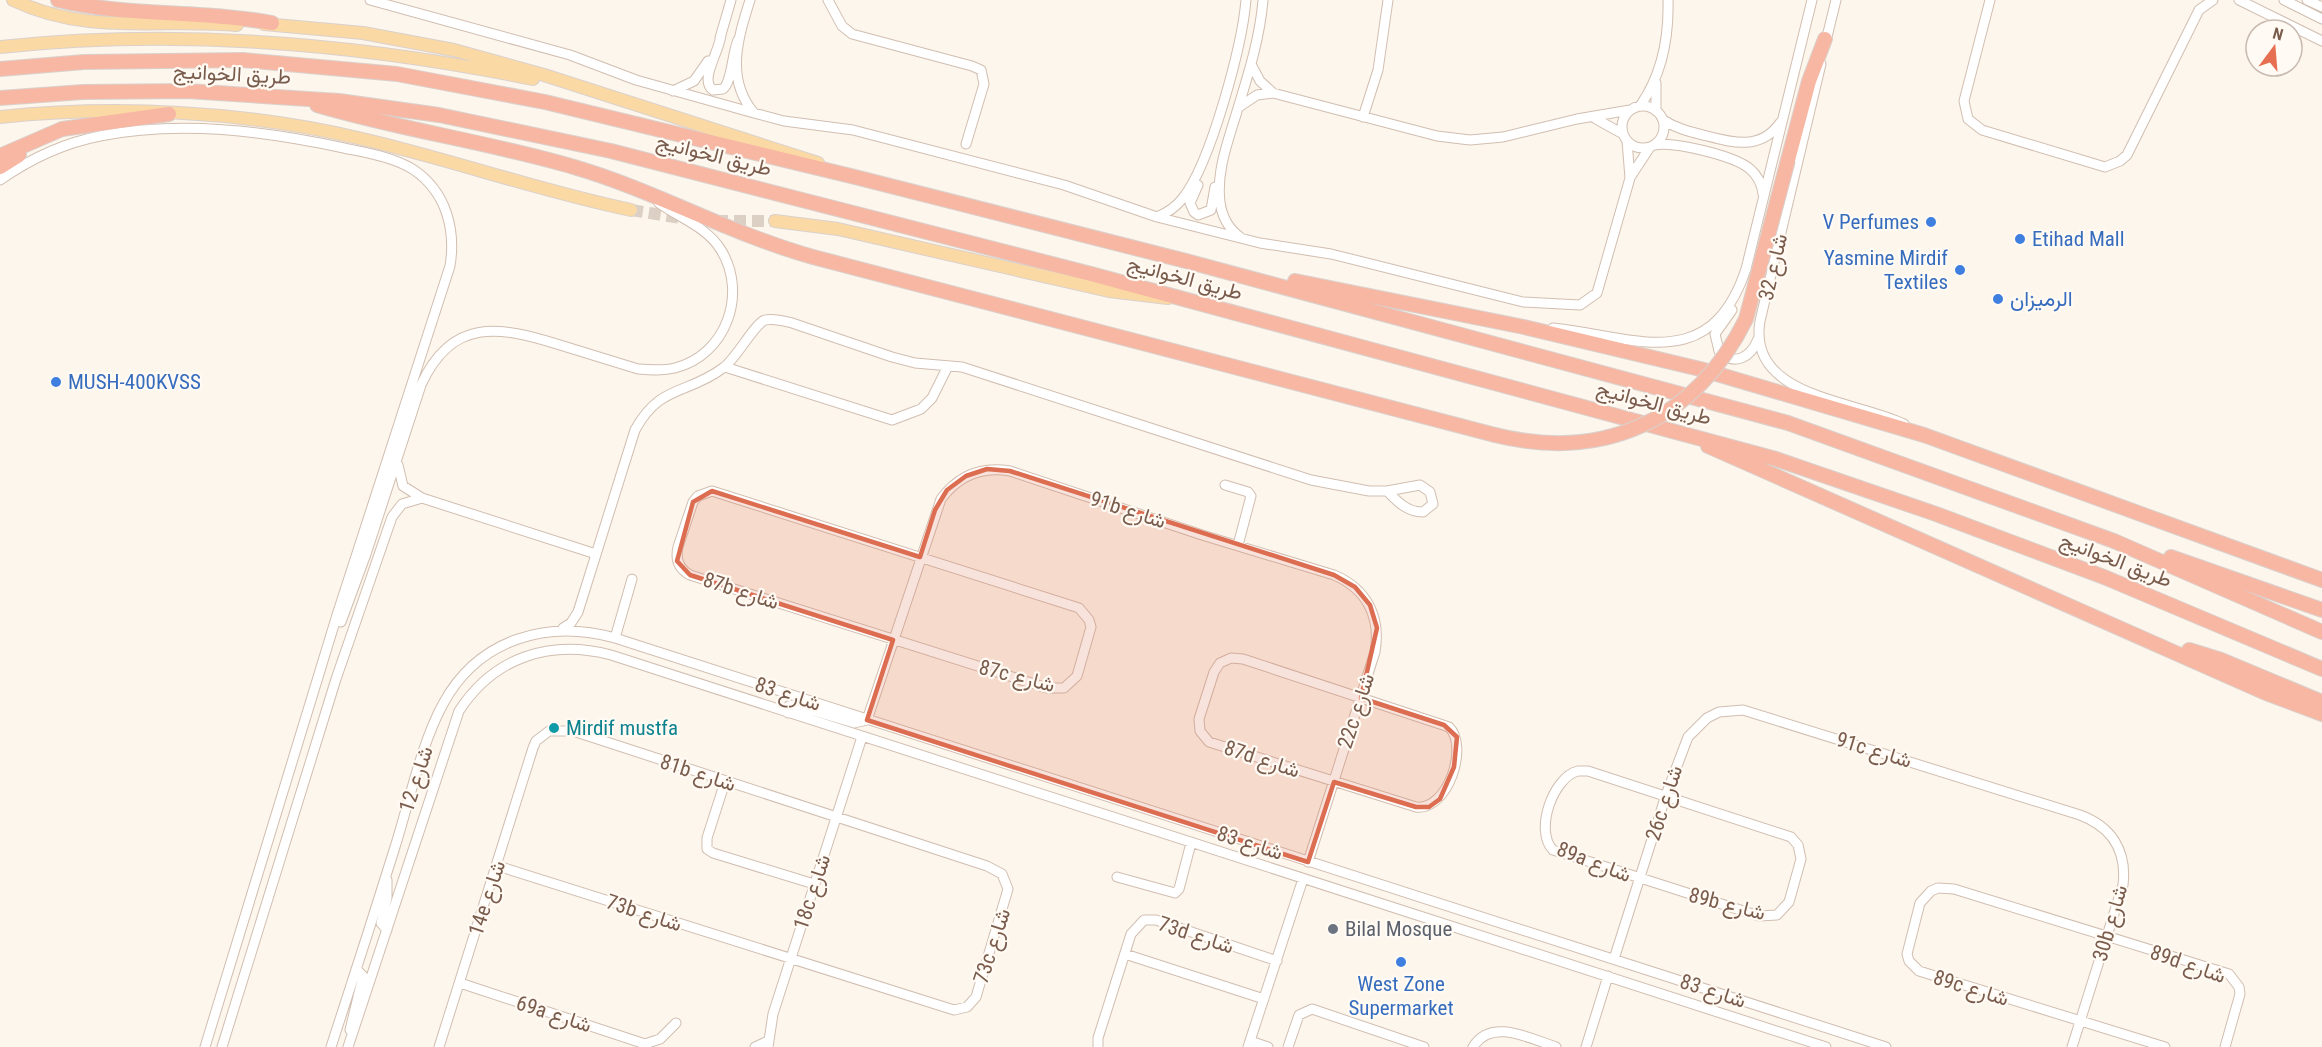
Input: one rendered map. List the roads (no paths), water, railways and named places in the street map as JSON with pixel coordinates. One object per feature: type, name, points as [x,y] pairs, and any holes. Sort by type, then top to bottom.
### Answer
[{"type":"highway","points":[[58,0],[86,7],[224,16],[272,23]]},
{"type":"highway","points":[[291,98],[346,114],[539,157],[643,191],[754,239],[813,258],[1495,435],[1545,444],[1570,444],[1620,435],[1665,413],[1705,382],[1730,349],[1746,319],[1755,295],[1807,88],[1826,39]]},
{"type":"highway","name":"طريق الخوانيج","points":[[0,69],[84,62],[243,60],[397,74],[545,102],[855,177],[1186,261],[1788,423],[2114,541],[2322,632]]},
{"type":"highway","name":"طريق الخوانيج","points":[[0,98],[146,90],[291,98],[398,108],[611,151],[1079,271],[1662,426],[1776,459],[1936,514],[2104,577],[2322,669]]},
{"type":"highway","points":[[0,156],[47,134],[93,124],[169,114]]},
{"type":"highway","points":[[0,167],[45,142],[93,124]]},
{"type":"highway","points":[[1186,261],[1524,327],[1700,369],[1924,435],[2322,580]]},
{"type":"highway","points":[[1662,426],[2318,714]]},
{"type":"highway","points":[[2114,541],[2191,564],[2322,610]]},
{"type":"highway","points":[[2293,570],[2322,587]]},
{"type":"highway","points":[[2155,644],[2221,660],[2322,702]]},
{"type":"main road","points":[[13,0],[54,15],[98,24],[272,23],[363,33],[420,43],[499,61],[751,140],[855,177]]},
{"type":"main road","points":[[0,47],[150,38],[295,43],[404,55],[588,90]]},
{"type":"main road","points":[[0,117],[94,111],[284,123],[358,138],[550,192],[632,210]]},
{"type":"main road","points":[[776,221],[838,229],[1109,291],[1175,298]]},
{"type":"street","points":[[370,0],[585,59],[636,80],[784,121],[853,130],[1076,189],[1157,217],[1242,239],[1319,252],[1524,302],[1580,305],[1592,299],[1603,280],[1630,178],[1664,131],[1663,120]]},
{"type":"street","points":[[731,0],[716,59],[706,77],[713,90],[723,90],[729,82],[730,62],[750,0]]},
{"type":"street","points":[[828,0],[842,26],[852,34],[981,70],[984,84],[966,144]]},
{"type":"street","points":[[1246,0],[1240,40],[1205,156],[1200,181],[1190,203],[1198,215],[1211,210],[1222,161],[1251,64],[1263,0]]},
{"type":"street","points":[[1668,0],[1665,42],[1658,74],[1656,111],[1663,120],[1678,128],[1745,144],[1771,133],[1783,118]]},
{"type":"street","name":"شارع 32","points":[[1524,327],[1558,329],[1647,344],[1664,344],[1696,334],[1710,325],[1733,300],[1740,285],[1764,197],[1812,0]]},
{"type":"street","points":[[1990,0],[1964,101],[1968,119],[1982,130],[2091,165],[2105,167],[2120,161],[2127,155],[2199,5],[2213,0]]},
{"type":"street","points":[[2239,0],[2322,40]]},
{"type":"street","points":[[2284,0],[2322,19]]},
{"type":"street","points":[[2307,0],[2322,7]]},
{"type":"street","points":[[1363,117],[1378,70],[1387,2]]},
{"type":"street","name":"شارع 32","points":[[1834,3],[1760,321],[1759,338],[1764,359],[1787,383],[1889,417],[1924,435]]},
{"type":"street","points":[[673,91],[688,85],[699,75],[721,35]]},
{"type":"street","points":[[738,40],[736,61],[738,83],[746,102],[754,113]]},
{"type":"street","points":[[1251,64],[1260,81],[1273,93]]},
{"type":"street","points":[[1630,178],[1622,123],[1658,74]]},
{"type":"street","points":[[1239,107],[1250,98],[1273,93],[1437,136],[1470,140],[1503,137],[1635,108],[1656,111]]},
{"type":"street","points":[[1591,118],[1608,123],[1638,147],[1673,144],[1741,163],[1760,180],[1764,197]]},
{"type":"street","points":[[0,180],[44,155],[81,141],[151,129],[258,134],[357,150],[403,164],[433,188],[451,224],[450,267],[330,643],[206,1047]]},
{"type":"street","points":[[1157,217],[1173,209],[1182,199],[1205,156]]},
{"type":"street","points":[[1222,161],[1221,210],[1227,223],[1242,239]]},
{"type":"street","points":[[330,643],[353,592],[428,369],[440,354],[471,334],[508,330],[638,369],[657,371],[676,368],[693,361],[708,350],[720,336],[731,311],[733,283],[729,265],[708,234],[643,191]]},
{"type":"street","points":[[1740,285],[1733,308],[1715,334],[1716,346],[1723,356],[1742,359],[1752,352],[1759,338]]},
{"type":"street","points":[[561,629],[571,623],[578,612],[636,430],[648,408],[724,367],[738,354],[755,327],[764,321],[775,319],[915,363],[962,367],[1311,480],[1341,487],[1387,491],[1420,485],[1430,492],[1433,504],[1423,512],[1415,512],[1407,509],[1387,491]]},
{"type":"street","points":[[724,367],[892,420],[921,409],[932,398],[948,366]]},
{"type":"street","points":[[399,453],[397,470],[402,486],[422,498],[597,554]]},
{"type":"street","name":"91b شارع","points":[[920,557],[940,499],[956,482],[976,472],[999,469],[1334,575]]},
{"type":"street","points":[[1226,485],[1248,492],[1251,496],[1238,545]]},
{"type":"street","name":"87b شارع","points":[[893,640],[684,572],[676,554],[689,508],[704,492],[719,492],[920,557]]},
{"type":"street","points":[[224,1045],[336,679],[392,518],[402,504],[422,498]]},
{"type":"street","points":[[788,713],[789,706],[794,705],[854,723],[867,720],[920,557]]},
{"type":"street","name":"87c شارع","points":[[893,640],[1053,690],[1064,688],[1074,681],[1084,656],[1091,627],[1089,620],[1079,608],[920,557]]},
{"type":"street","name":"22c شارع","points":[[1308,862],[1376,652],[1375,616],[1359,591],[1334,575]]},
{"type":"street","points":[[615,638],[632,579]]},
{"type":"street","points":[[578,612],[582,621],[596,633]]},
{"type":"street","name":"شارع 12","points":[[331,1047],[435,723],[455,685],[471,668],[499,647],[530,634],[561,629],[596,633],[615,638]]},
{"type":"street","name":"شارع 83","points":[[615,638],[1886,1047]]},
{"type":"street","name":"شارع 12","points":[[350,1043],[450,732],[467,699],[495,671],[531,653],[571,648],[611,655]]},
{"type":"street","name":"شارع 83","points":[[611,655],[1826,1047]]},
{"type":"street","name":"87d شارع","points":[[1237,658],[1361,698],[1449,727],[1458,743],[1451,775],[1440,799],[1423,808],[1334,782],[1205,739],[1198,723],[1214,672],[1220,663],[1237,658]]},
{"type":"street","name":"91c شارع","points":[[1682,749],[1692,732],[1707,718],[1719,712],[1743,710],[2080,815]]},
{"type":"street","name":"81b شارع","points":[[533,748],[536,741],[549,731],[565,729],[836,816]]},
{"type":"street","name":"18c شارع","points":[[768,1044],[770,1023],[862,737]]},
{"type":"street","name":"14e شارع","points":[[439,1047],[498,866],[533,748]]},
{"type":"street","name":"26c شارع","points":[[1614,960],[1682,749]]},
{"type":"street","name":"89a شارع","points":[[1640,880],[1553,850],[1545,840],[1546,821],[1559,783],[1567,775],[1578,771],[1588,771],[1666,795]]},
{"type":"street","points":[[725,782],[707,837],[707,849],[713,853],[814,884]]},
{"type":"street","name":"89b شارع","points":[[1640,880],[1765,917],[1777,915],[1789,902],[1801,860],[1798,845],[1791,837],[1666,795]]},
{"type":"street","name":"30b شارع","points":[[2072,1047],[2123,885],[2124,862],[2116,841],[2109,832],[2080,815]]},
{"type":"street","name":"73c شارع","points":[[790,960],[954,1010],[967,1006],[976,997],[997,932],[1008,889],[1002,874],[995,869],[836,816]]},
{"type":"street","points":[[1117,877],[1174,893],[1179,889],[1191,843]]},
{"type":"street","name":"73b شارع","points":[[498,866],[790,960]]},
{"type":"street","points":[[386,875],[388,892],[381,923],[387,930]]},
{"type":"street","points":[[1268,1047],[1249,1044],[1303,879]]},
{"type":"street","name":"89c شارع","points":[[2080,1022],[1919,971],[1913,966],[1907,954],[1920,903],[1931,891],[1946,887],[2107,939]]},
{"type":"street","name":"73d شارع","points":[[1098,1047],[1134,928],[1150,919],[1277,961]]},
{"type":"street","name":"89d شارع","points":[[2107,939],[2229,974],[2239,987],[2240,994],[2225,1047]]},
{"type":"street","points":[[1125,954],[1264,999]]},
{"type":"street","points":[[350,1043],[351,1017],[363,976],[356,969]]},
{"type":"street","points":[[1586,1047],[1608,976]]},
{"type":"street","name":"69a شارع","points":[[460,983],[641,1043],[655,1045],[676,1023]]},
{"type":"street","points":[[1288,1047],[1299,1016],[1312,1009],[1424,1047]]},
{"type":"street","points":[[2080,1022],[2165,1047]]},
{"type":"street","points":[[1473,1047],[1483,1036],[1501,1031],[1556,1047]]},
{"type":"street","points":[[755,1047],[768,1044]]},
{"type":"tunnel","points":[[631,210],[687,219]]},
{"type":"tunnel","points":[[716,221],[775,221]]},
{"type":"place","name":"V Perfumes","points":[[1931,222]]},
{"type":"place","name":"Etihad Mall","points":[[2020,239]]},
{"type":"place","name":"Yasmine Mirdif Textiles","points":[[1960,270]]},
{"type":"place","name":"الرميزان","points":[[1998,299]]},
{"type":"place","name":"MUSH-400KVSS","points":[[56,382]]},
{"type":"place","name":"Mirdif mustfa","points":[[554,728]]},
{"type":"place","name":"Bilal Mosque","points":[[1333,929]]},
{"type":"place","name":"West Zone Supermarket","points":[[1401,962]]}]
